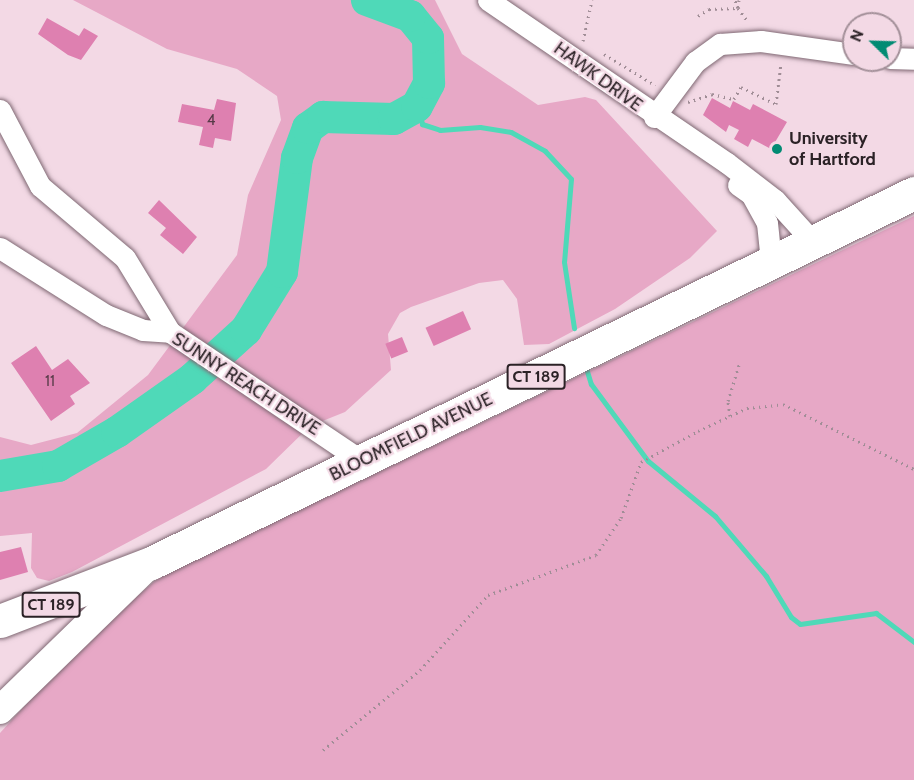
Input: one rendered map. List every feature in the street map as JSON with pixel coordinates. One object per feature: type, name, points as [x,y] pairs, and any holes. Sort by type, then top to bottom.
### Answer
[{"type":"main road","name":"BLOOMFIELD AVENUE","points":[[0,621],[100,585],[151,563],[914,193]]},
{"type":"main road","points":[[0,710],[72,636],[89,627],[151,563]]},
{"type":"main road","points":[[72,636],[75,618],[100,585]]},
{"type":"street","name":"HAWK DRIVE","points":[[488,0],[775,200],[812,242]]},
{"type":"street","points":[[654,117],[695,62],[720,44],[749,40],[842,52]]},
{"type":"street","points":[[0,110],[40,186],[125,258],[170,332]]},
{"type":"street","name":"HAWK DRIVE","points":[[708,152],[720,173],[751,194],[767,223],[771,261]]},
{"type":"street","name":"SUNNY REACH DRIVE","points":[[0,248],[106,315],[143,330],[170,332],[362,461]]},
{"type":"path","points":[[589,45],[583,41],[592,0]]},
{"type":"path","points":[[698,16],[709,9],[738,8],[735,0]]},
{"type":"path","points":[[596,49],[659,87]]},
{"type":"path","points":[[687,101],[701,102],[712,94],[728,100],[741,87],[776,104],[782,54]]},
{"type":"path","points":[[730,416],[728,401],[739,365]]},
{"type":"path","points":[[323,750],[420,670],[488,595],[596,555],[621,518],[641,462],[730,416],[770,404],[793,406],[914,469]]},
{"type":"shaded area","points":[[73,0],[435,0],[462,54],[538,105],[585,97],[596,100],[717,231],[690,258],[615,309],[549,344],[524,345],[517,299],[503,280],[479,283],[411,307],[400,313],[388,334],[391,370],[345,412],[310,426],[266,469],[72,572],[49,581],[37,578],[31,568],[32,533],[0,536],[0,437],[31,445],[77,433],[148,375],[237,255],[248,195],[281,120],[277,96],[237,69],[167,49]]},
{"type":"shaded area","points":[[914,216],[914,780],[0,780],[0,733],[81,644],[161,576]]},
{"type":"building","points":[[47,18],[79,36],[84,28],[98,36],[81,60],[68,55],[38,34]]},
{"type":"building","points":[[712,98],[730,108],[733,101],[750,110],[753,104],[787,122],[771,149],[752,139],[748,147],[734,139],[739,130],[729,125],[726,132],[703,115]]},
{"type":"building","points":[[217,99],[236,103],[231,141],[215,138],[213,148],[199,145],[203,127],[178,122],[182,104],[214,110]]},
{"type":"building","points":[[159,200],[197,237],[183,254],[160,235],[166,228],[148,213]]},
{"type":"building","points":[[463,311],[471,329],[434,346],[426,328]]},
{"type":"building","points":[[402,337],[408,352],[391,359],[385,344]]},
{"type":"building","points":[[36,346],[52,370],[68,359],[90,383],[70,396],[75,404],[51,421],[11,363]]},
{"type":"building","points":[[21,547],[28,572],[0,580],[0,552]]},
{"type":"waterway","points":[[0,476],[58,466],[117,432],[192,379],[246,330],[282,272],[297,158],[308,128],[323,117],[394,119],[417,106],[429,83],[428,38],[410,16],[367,0]]},
{"type":"waterway","points":[[417,106],[422,124],[440,130],[480,127],[511,132],[545,151],[571,179],[564,262],[574,328]]},
{"type":"waterway","points":[[586,368],[591,384],[648,461],[715,516],[766,576],[791,617],[800,624],[876,613],[914,642]]},
{"type":"place","name":"University of Hartford","points":[[777,149]]}]
